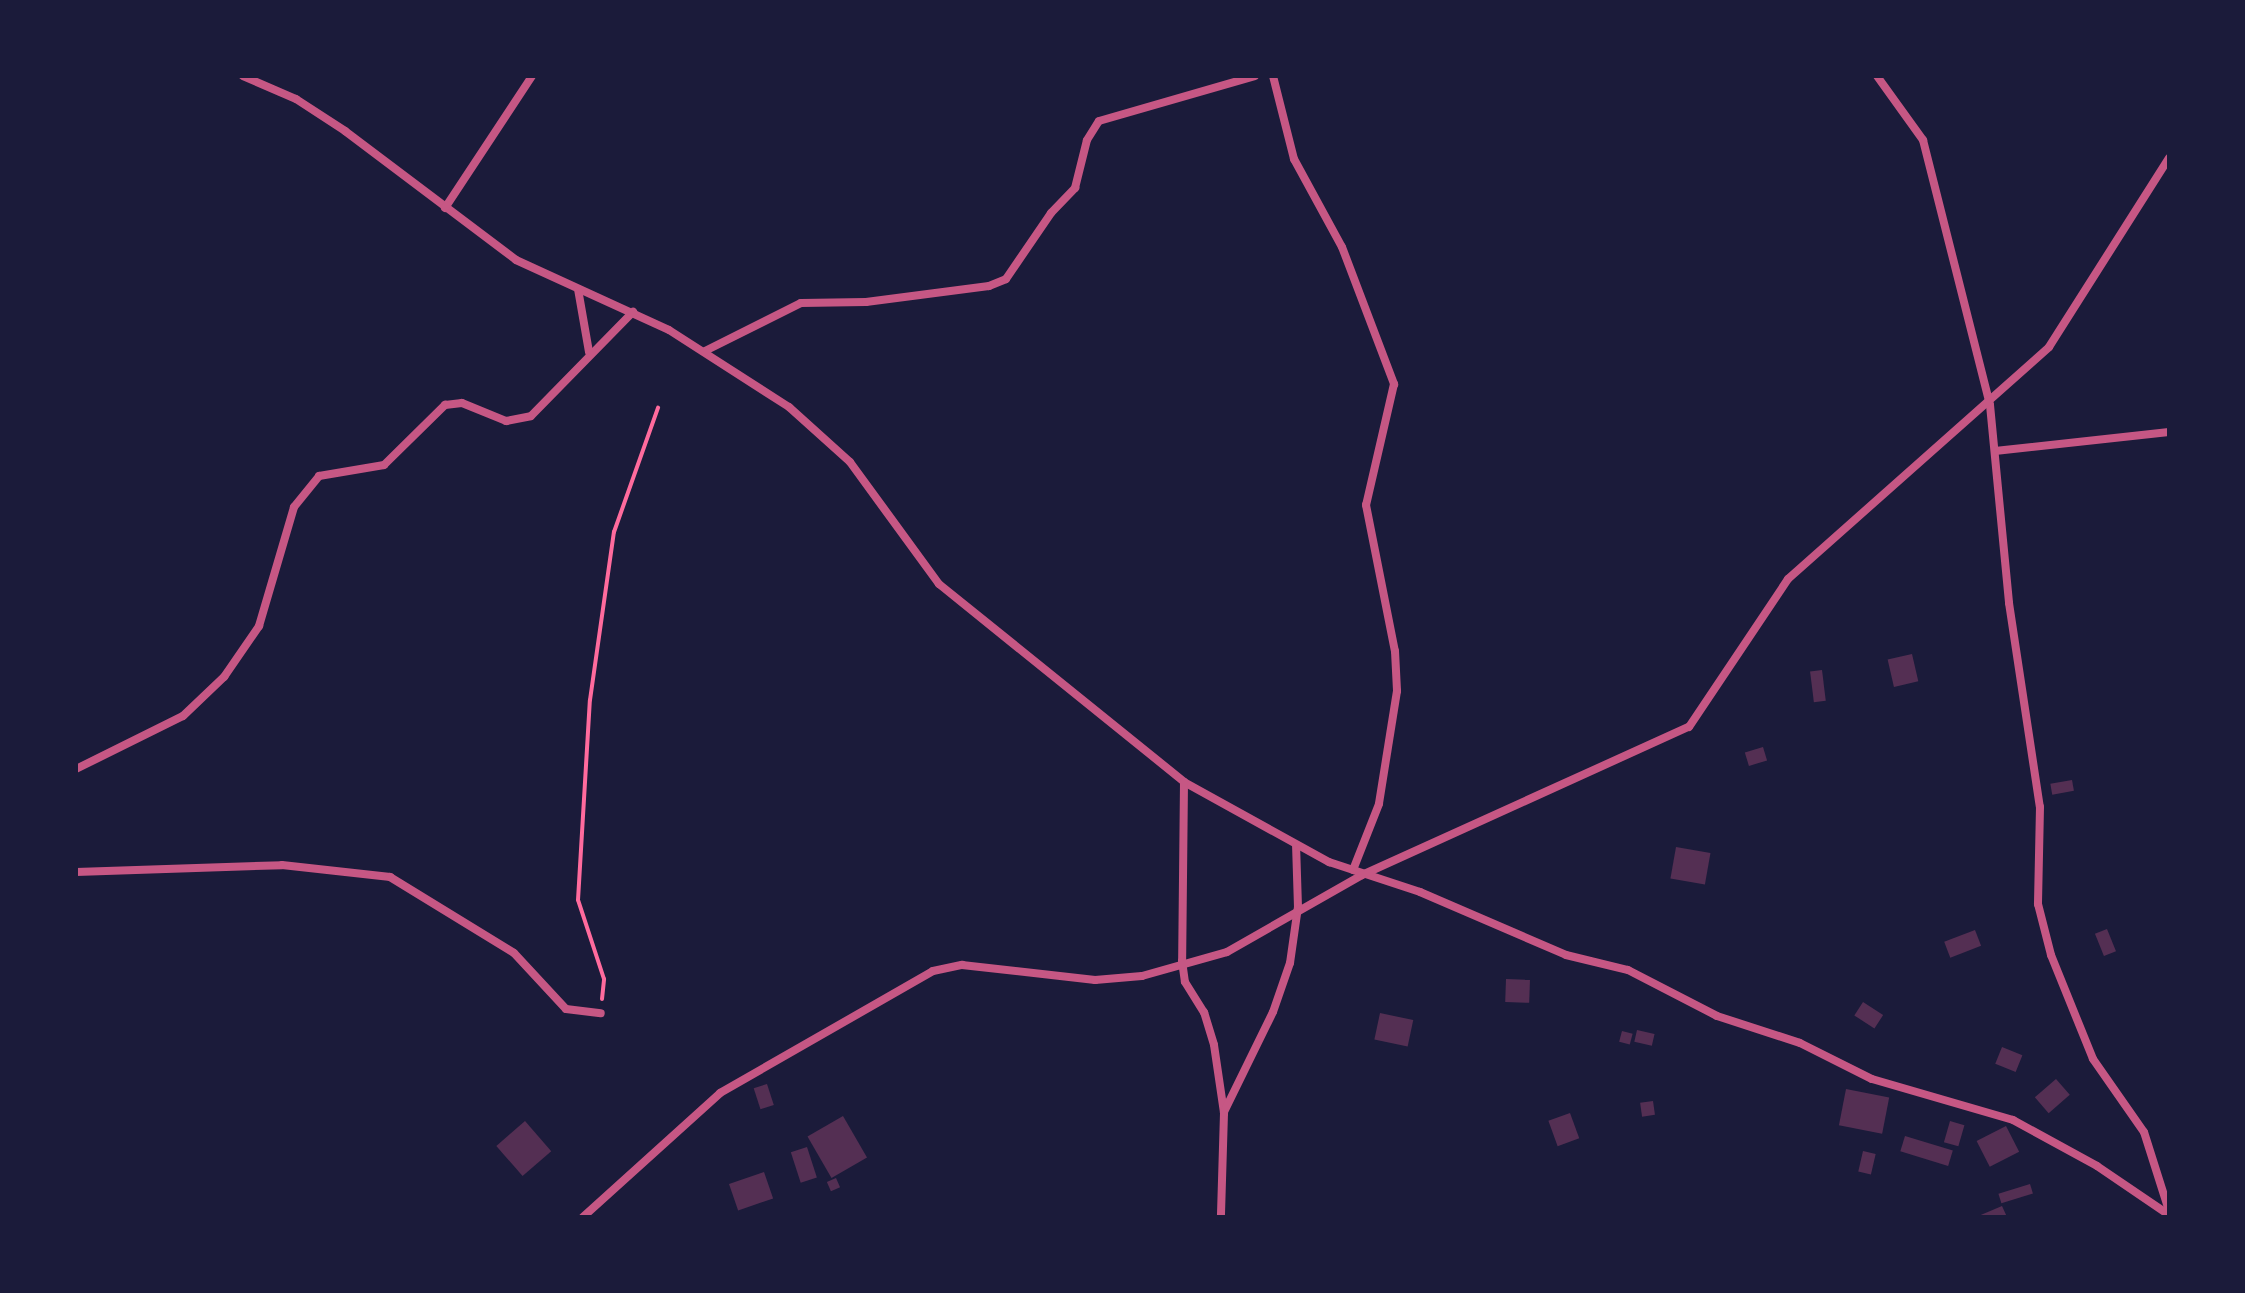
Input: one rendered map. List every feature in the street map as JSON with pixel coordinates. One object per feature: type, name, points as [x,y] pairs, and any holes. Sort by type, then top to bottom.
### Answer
[{"type":"street","points":[[243,76],[296,99],[345,131],[516,260],[633,312],[705,351],[789,407],[850,462],[939,584],[1184,782],[1296,845],[1362,875],[1420,892],[1566,955],[1628,970],[1717,1016],[1800,1043],[1872,1079],[2013,1120],[2097,1166],[2169,1213]]},
{"type":"street","points":[[445,208],[532,76]]},
{"type":"street","points":[[705,351],[801,303],[866,302],[989,286],[1006,279],[1051,213],[1075,188],[1087,140],[1099,121],[1255,76]]},
{"type":"street","points":[[1273,76],[1294,159],[1342,247],[1394,384],[1366,505],[1395,651],[1397,691],[1379,804],[1353,870]]},
{"type":"street","points":[[1877,76],[1923,140],[1990,405],[2009,603],[2040,807],[2038,904],[2066,997],[2093,1059],[2144,1132],[2169,1213]]},
{"type":"street","points":[[583,1217],[720,1093],[933,971],[962,965],[1095,980],[1142,976],[1182,961],[1227,952],[1263,935],[1298,907],[1362,875],[1689,727],[1788,579],[1932,447],[1990,405],[2049,347],[2169,158]]},
{"type":"street","points":[[578,289],[589,352]]},
{"type":"street","points":[[76,769],[183,716],[224,677],[259,626],[294,507],[319,476],[384,465],[445,405],[462,403],[506,421],[531,416],[589,352],[633,312]]},
{"type":"street","points":[[1995,451],[2169,432]]},
{"type":"street","points":[[1184,782],[1182,961],[1185,982],[1210,1027],[1224,1113],[1221,1217]]},
{"type":"street","points":[[1224,1113],[1283,988],[1298,907],[1296,845]]},
{"type":"street","points":[[76,872],[282,865],[390,877],[514,953],[566,1009],[601,1013]]},
{"type":"path","points":[[601,1013],[604,979],[578,900],[590,700],[614,532],[658,408]]},
{"type":"building","points":[[1912,654],[1918,681],[1894,687],[1888,660]]},
{"type":"building","points":[[1822,670],[1826,701],[1814,702],[1810,671]]},
{"type":"building","points":[[1763,747],[1767,760],[1749,766],[1745,753]]},
{"type":"building","points":[[2072,780],[2074,791],[2052,795],[2050,784]]},
{"type":"building","points":[[1676,847],[1710,853],[1705,885],[1670,879]]},
{"type":"building","points":[[2107,929],[2116,951],[2104,956],[2095,934]]},
{"type":"building","points":[[1975,930],[1981,946],[1950,958],[1944,942]]},
{"type":"building","points":[[1506,979],[1530,980],[1529,1003],[1505,1002]]},
{"type":"building","points":[[1863,1002],[1883,1015],[1874,1028],[1854,1015]]},
{"type":"building","points":[[1380,1013],[1413,1020],[1408,1046],[1374,1039]]},
{"type":"building","points":[[1637,1030],[1655,1034],[1652,1046],[1634,1042]]},
{"type":"building","points":[[1622,1031],[1633,1034],[1630,1044],[1619,1042]]},
{"type":"building","points":[[2002,1047],[2022,1055],[2016,1072],[1995,1064]]},
{"type":"building","points":[[2056,1079],[2070,1095],[2049,1113],[2035,1097]]},
{"type":"building","points":[[767,1084],[774,1105],[760,1109],[754,1088]]},
{"type":"building","points":[[1846,1089],[1889,1097],[1882,1134],[1839,1125]]},
{"type":"building","points":[[1653,1101],[1655,1115],[1642,1117],[1640,1103]]},
{"type":"building","points":[[1570,1113],[1579,1138],[1558,1146],[1548,1121]]},
{"type":"building","points":[[843,1116],[867,1158],[831,1178],[807,1136]]},
{"type":"building","points":[[525,1121],[551,1151],[523,1176],[496,1146]]},
{"type":"building","points":[[1950,1121],[1964,1125],[1958,1146],[1944,1142]]},
{"type":"building","points":[[2006,1126],[2019,1152],[1990,1167],[1977,1141]]},
{"type":"building","points":[[1905,1136],[1953,1151],[1948,1166],[1900,1151]]},
{"type":"building","points":[[807,1147],[817,1177],[801,1183],[791,1152]]},
{"type":"building","points":[[1863,1151],[1876,1154],[1871,1174],[1858,1171]]},
{"type":"building","points":[[764,1172],[773,1198],[738,1211],[729,1184]]},
{"type":"building","points":[[836,1178],[840,1187],[831,1191],[827,1182]]},
{"type":"building","points":[[2030,1184],[2033,1194],[2001,1203],[1998,1194]]},
{"type":"building","points":[[2002,1206],[2007,1217],[1976,1217]]}]
